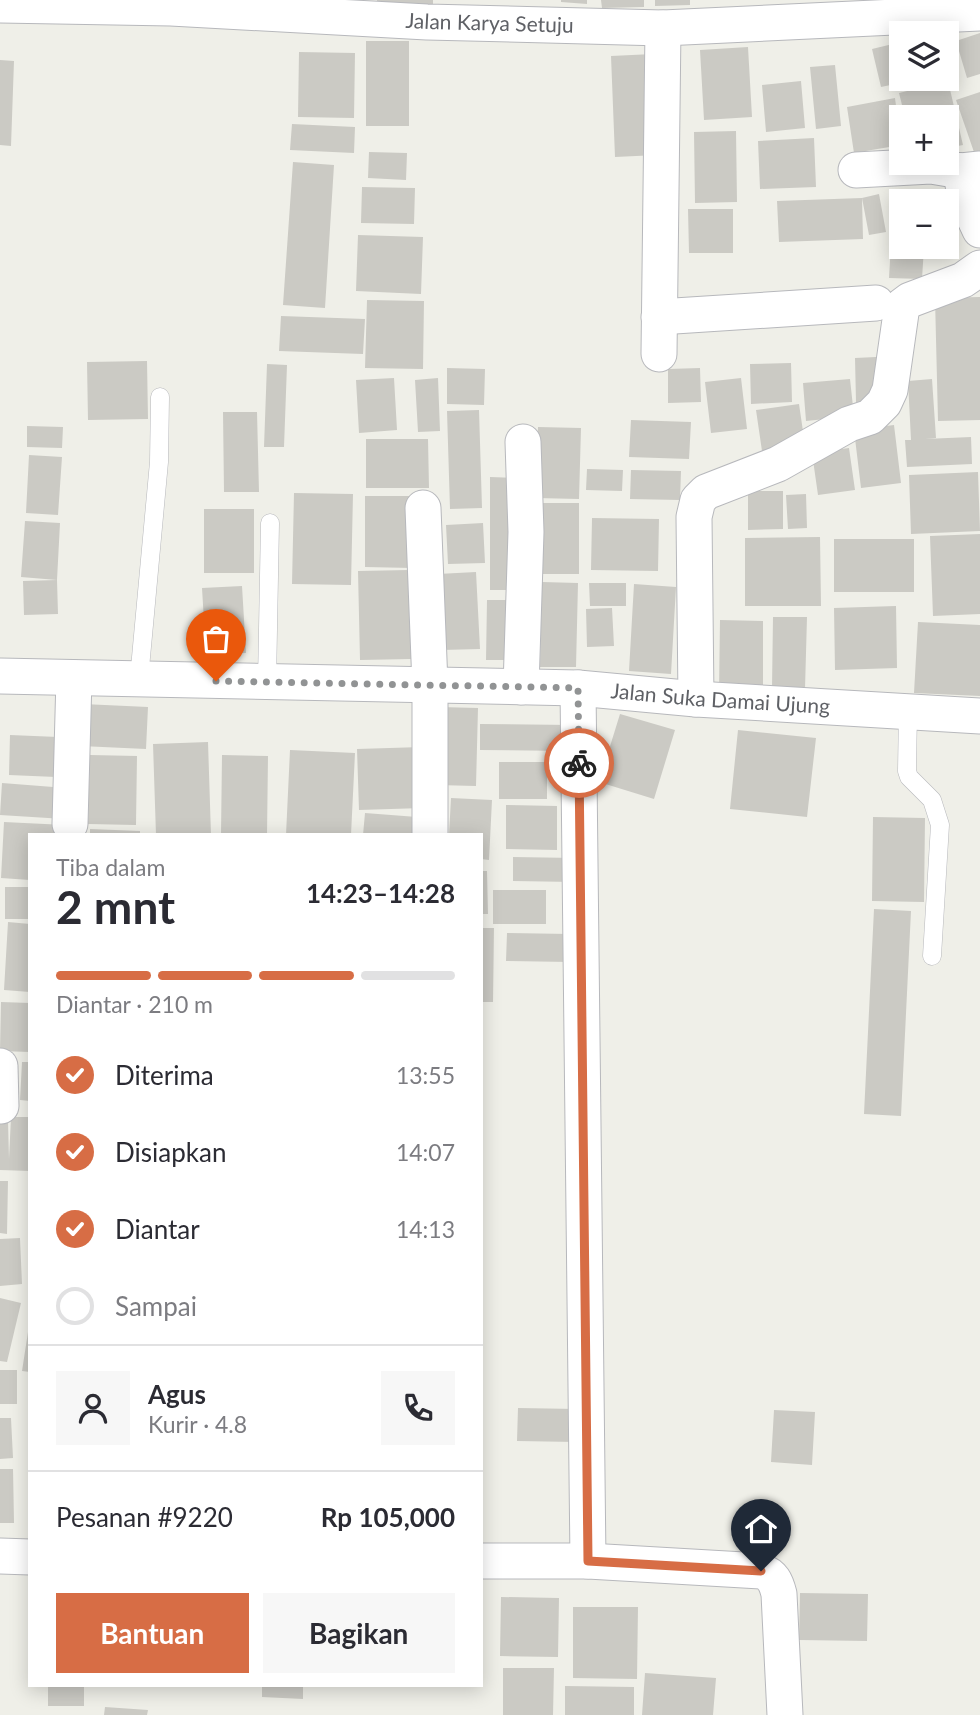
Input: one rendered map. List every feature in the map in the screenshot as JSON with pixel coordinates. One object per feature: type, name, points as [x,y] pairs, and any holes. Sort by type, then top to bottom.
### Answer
[{"type":"street","name":"Jalan Karya Setuju","points":[[0,5],[171,4],[427,22],[684,18],[758,12],[980,13]]},
{"type":"street","points":[[659,354],[659,317],[684,18]]},
{"type":"street","points":[[856,170],[931,166],[970,170],[965,198],[980,230]]},
{"type":"street","points":[[696,699],[694,517],[698,500],[706,492],[778,464],[849,424],[870,417],[884,403],[890,390],[902,306],[910,300],[962,280],[980,268]]},
{"type":"street","points":[[659,317],[876,303]]},
{"type":"street","points":[[522,687],[526,531],[523,442]]},
{"type":"street","points":[[423,508],[430,685],[430,833]]},
{"type":"street","name":"Jalan Suka Damai Ujung","points":[[0,676],[578,688],[696,699],[980,716]]},
{"type":"street","points":[[70,824],[74,678]]},
{"type":"street","points":[[578,688],[588,1561]]},
{"type":"street","points":[[0,1066],[1,1106]]},
{"type":"street","points":[[0,1556],[28,1557]]},
{"type":"street","points":[[483,1561],[588,1561],[761,1571],[772,1577],[779,1594],[785,1715]]},
{"type":"lane","points":[[139,679],[159,462],[160,397]]},
{"type":"lane","points":[[267,682],[270,523]]},
{"type":"lane","points":[[908,710],[907,771],[909,777],[932,800],[940,825],[932,956]]},
{"type":"building","points":[[377,0],[433,0],[433,11],[377,11]]},
{"type":"building","points":[[587,0],[587,4],[561,2]]},
{"type":"building","points":[[601,0],[644,0],[644,7],[602,8]]},
{"type":"building","points":[[655,0],[690,0],[690,5],[655,6]]},
{"type":"building","points":[[980,33],[980,74],[967,78],[959,51],[959,40]]},
{"type":"building","points":[[366,41],[409,41],[409,126],[366,126]]},
{"type":"building","points":[[889,45],[889,85],[881,87],[872,49]]},
{"type":"building","points":[[748,47],[752,117],[704,120],[700,50]]},
{"type":"building","points":[[299,52],[355,53],[354,118],[298,117]]},
{"type":"building","points":[[653,54],[657,155],[615,157],[611,56]]},
{"type":"building","points":[[0,60],[14,61],[11,146],[0,145]]},
{"type":"building","points":[[835,65],[841,126],[816,129],[810,67]]},
{"type":"building","points":[[801,81],[805,128],[766,132],[762,85]]},
{"type":"building","points":[[950,91],[954,105],[902,105],[899,93]]},
{"type":"building","points":[[980,92],[980,153],[975,155],[959,105],[956,100]]},
{"type":"building","points":[[895,98],[896,105],[889,105],[889,147],[854,153],[847,107]]},
{"type":"building","points":[[292,124],[355,127],[354,153],[290,150]]},
{"type":"building","points":[[959,128],[963,145],[959,146]]},
{"type":"building","points":[[736,131],[737,202],[695,203],[694,132]]},
{"type":"building","points":[[814,138],[816,187],[760,189],[758,141]]},
{"type":"building","points":[[369,152],[407,153],[406,180],[368,178]]},
{"type":"building","points":[[293,162],[334,165],[325,308],[283,305]]},
{"type":"building","points":[[362,187],[415,188],[414,224],[361,223]]},
{"type":"building","points":[[879,194],[886,232],[869,235],[862,198]]},
{"type":"building","points":[[862,198],[863,239],[779,242],[777,201]]},
{"type":"building","points":[[688,209],[733,209],[733,253],[689,253]]},
{"type":"building","points":[[358,235],[423,237],[421,294],[356,291]]},
{"type":"building","points":[[890,259],[923,259],[922,279],[889,278]]},
{"type":"building","points":[[980,297],[980,420],[938,421],[935,298]]},
{"type":"building","points":[[367,300],[424,301],[423,369],[365,368]]},
{"type":"building","points":[[281,316],[365,319],[363,354],[279,351]]},
{"type":"building","points":[[876,357],[877,401],[856,402],[855,358]]},
{"type":"building","points":[[147,361],[148,419],[88,420],[87,362]]},
{"type":"building","points":[[791,363],[792,402],[751,404],[750,364]]},
{"type":"building","points":[[267,364],[287,365],[284,447],[264,447]]},
{"type":"building","points":[[447,368],[485,369],[484,405],[447,404]]},
{"type":"building","points":[[700,368],[701,402],[668,403],[668,369]]},
{"type":"building","points":[[394,378],[397,430],[359,433],[356,380]]},
{"type":"building","points":[[438,378],[440,431],[418,432],[415,380]]},
{"type":"building","points":[[741,378],[747,429],[711,433],[705,382]]},
{"type":"building","points":[[850,379],[854,416],[806,421],[803,383]]},
{"type":"building","points":[[932,379],[936,438],[925,439],[971,437],[972,464],[907,467],[905,440],[911,440],[908,381]]},
{"type":"building","points":[[799,404],[805,445],[762,451],[756,410]]},
{"type":"building","points":[[479,410],[482,508],[450,509],[447,411]]},
{"type":"building","points":[[223,412],[257,412],[259,492],[224,492]]},
{"type":"building","points":[[631,420],[691,422],[689,459],[629,457]]},
{"type":"building","points":[[894,425],[901,483],[861,488],[854,430]]},
{"type":"building","points":[[27,426],[63,427],[62,448],[27,447]]},
{"type":"building","points":[[538,427],[581,428],[579,499],[536,498]]},
{"type":"building","points":[[366,439],[428,439],[429,488],[366,488]]},
{"type":"building","points":[[849,448],[855,490],[818,495],[812,453]]},
{"type":"building","points":[[29,455],[62,457],[58,515],[26,513]]},
{"type":"building","points":[[587,469],[623,470],[622,491],[586,490]]},
{"type":"building","points":[[631,470],[681,471],[680,500],[630,499]]},
{"type":"building","points":[[978,472],[980,531],[911,534],[909,475]]},
{"type":"building","points":[[490,477],[517,478],[517,590],[490,590]]},
{"type":"building","points":[[748,491],[783,491],[783,529],[748,530]]},
{"type":"building","points":[[294,493],[353,494],[351,585],[292,584]]},
{"type":"building","points":[[806,494],[807,528],[788,529],[786,495]]},
{"type":"building","points":[[365,496],[412,496],[412,568],[365,567]]},
{"type":"building","points":[[540,503],[579,503],[579,574],[540,574]]},
{"type":"building","points":[[204,509],[254,509],[254,573],[204,573]]},
{"type":"building","points":[[592,518],[659,519],[658,571],[591,570]]},
{"type":"building","points":[[25,521],[60,523],[57,580],[21,577]]},
{"type":"building","points":[[483,523],[485,563],[448,564],[446,525]]},
{"type":"building","points":[[980,534],[980,614],[933,616],[930,536]]},
{"type":"building","points":[[820,537],[821,606],[745,606],[745,538]]},
{"type":"building","points":[[834,539],[914,539],[914,592],[834,592]]},
{"type":"building","points":[[409,570],[411,659],[360,660],[358,571]]},
{"type":"building","points":[[476,572],[480,649],[442,650],[438,574]]},
{"type":"building","points":[[57,580],[58,614],[24,615],[23,581]]},
{"type":"building","points":[[542,582],[578,583],[576,667],[540,667]]},
{"type":"building","points":[[589,583],[626,583],[626,606],[590,606]]},
{"type":"building","points":[[634,584],[676,587],[671,674],[629,671]]},
{"type":"building","points":[[242,586],[246,653],[206,655],[202,588]]},
{"type":"building","points":[[487,600],[520,600],[519,660],[486,660]]},
{"type":"building","points":[[896,606],[897,668],[835,670],[834,608]]},
{"type":"building","points":[[612,608],[614,646],[587,647],[586,609]]},
{"type":"building","points":[[773,617],[807,617],[805,689],[772,688]]},
{"type":"building","points":[[720,620],[763,621],[763,694],[719,693]]},
{"type":"building","points":[[918,622],[980,625],[980,696],[914,693]]},
{"type":"building","points":[[83,704],[148,707],[146,749],[81,746]]},
{"type":"building","points":[[439,707],[478,708],[476,786],[437,785]]},
{"type":"building","points":[[620,714],[675,730],[654,799],[599,782]]},
{"type":"building","points":[[480,724],[571,725],[571,751],[480,750]]},
{"type":"building","points":[[738,730],[816,738],[807,817],[730,809]]},
{"type":"building","points":[[10,735],[58,737],[56,777],[9,775]]},
{"type":"building","points":[[208,742],[211,833],[156,833],[153,744]]},
{"type":"building","points":[[422,747],[423,808],[359,810],[357,749]]},
{"type":"building","points":[[290,750],[355,753],[351,833],[286,833]]},
{"type":"building","points":[[90,755],[137,756],[136,825],[88,824]]},
{"type":"building","points":[[222,755],[268,756],[267,833],[221,833]]},
{"type":"building","points":[[499,762],[547,762],[547,799],[499,799]]},
{"type":"building","points":[[2,783],[66,788],[64,819],[0,815]]},
{"type":"building","points":[[451,798],[492,800],[489,860],[483,859],[483,833],[449,833]]},
{"type":"building","points":[[506,805],[557,806],[557,850],[506,849]]},
{"type":"building","points":[[365,813],[417,817],[415,833],[363,833]]},
{"type":"building","points":[[873,817],[925,818],[924,902],[872,901]]},
{"type":"building","points":[[4,822],[65,825],[64,833],[28,833],[28,880],[1,878]]},
{"type":"building","points":[[90,829],[140,831],[140,833],[90,833]]},
{"type":"building","points":[[513,857],[576,858],[575,882],[513,881]]},
{"type":"building","points":[[483,871],[487,871],[488,914],[483,914]]},
{"type":"building","points":[[5,887],[28,887],[28,919],[5,919]]},
{"type":"building","points":[[493,890],[546,890],[546,924],[493,924]]},
{"type":"building","points":[[874,909],[911,911],[901,1116],[864,1114]]},
{"type":"building","points":[[8,922],[28,924],[28,992],[4,990]]},
{"type":"building","points":[[483,928],[494,928],[493,1002],[483,1002]]},
{"type":"building","points":[[507,933],[570,934],[570,962],[506,961]]},
{"type":"building","points":[[1,1002],[28,1003],[28,1052],[0,1051]]},
{"type":"building","points":[[22,1062],[28,1062],[28,1101],[20,1100]]},
{"type":"building","points":[[11,1117],[28,1117],[28,1171],[0,1170],[0,1120],[8,1120],[9,1159]]},
{"type":"building","points":[[0,1181],[8,1181],[7,1234],[0,1233]]},
{"type":"building","points":[[20,1238],[22,1284],[0,1286],[0,1239]]},
{"type":"building","points":[[0,1298],[21,1303],[7,1362],[0,1361]]},
{"type":"building","points":[[28,1332],[28,1372],[22,1371]]},
{"type":"building","points":[[0,1370],[17,1370],[17,1404],[0,1404]]},
{"type":"building","points":[[518,1408],[577,1409],[576,1442],[517,1441]]},
{"type":"building","points":[[774,1410],[815,1412],[812,1465],[771,1462]]},
{"type":"building","points":[[0,1418],[11,1418],[13,1458],[0,1459]]},
{"type":"building","points":[[0,1469],[13,1469],[14,1523],[0,1523]]},
{"type":"building","points":[[800,1593],[868,1594],[867,1641],[799,1640]]},
{"type":"building","points":[[501,1597],[559,1598],[558,1657],[500,1656]]},
{"type":"building","points":[[573,1607],[638,1607],[637,1679],[573,1678]]},
{"type":"building","points":[[503,1668],[554,1668],[553,1715],[503,1715]]},
{"type":"building","points":[[645,1673],[716,1678],[713,1715],[642,1715]]},
{"type":"building","points":[[565,1686],[634,1687],[634,1715],[565,1715]]},
{"type":"building","points":[[48,1687],[84,1687],[84,1706],[48,1706]]},
{"type":"building","points":[[262,1687],[303,1687],[303,1699],[262,1697]]},
{"type":"building","points":[[105,1707],[148,1710],[147,1715],[104,1715]]},
{"type":"way so far","points":[[216,681],[578,688],[579,763]]},
{"type":"route","points":[[579,763],[588,1561],[761,1571]]}]
